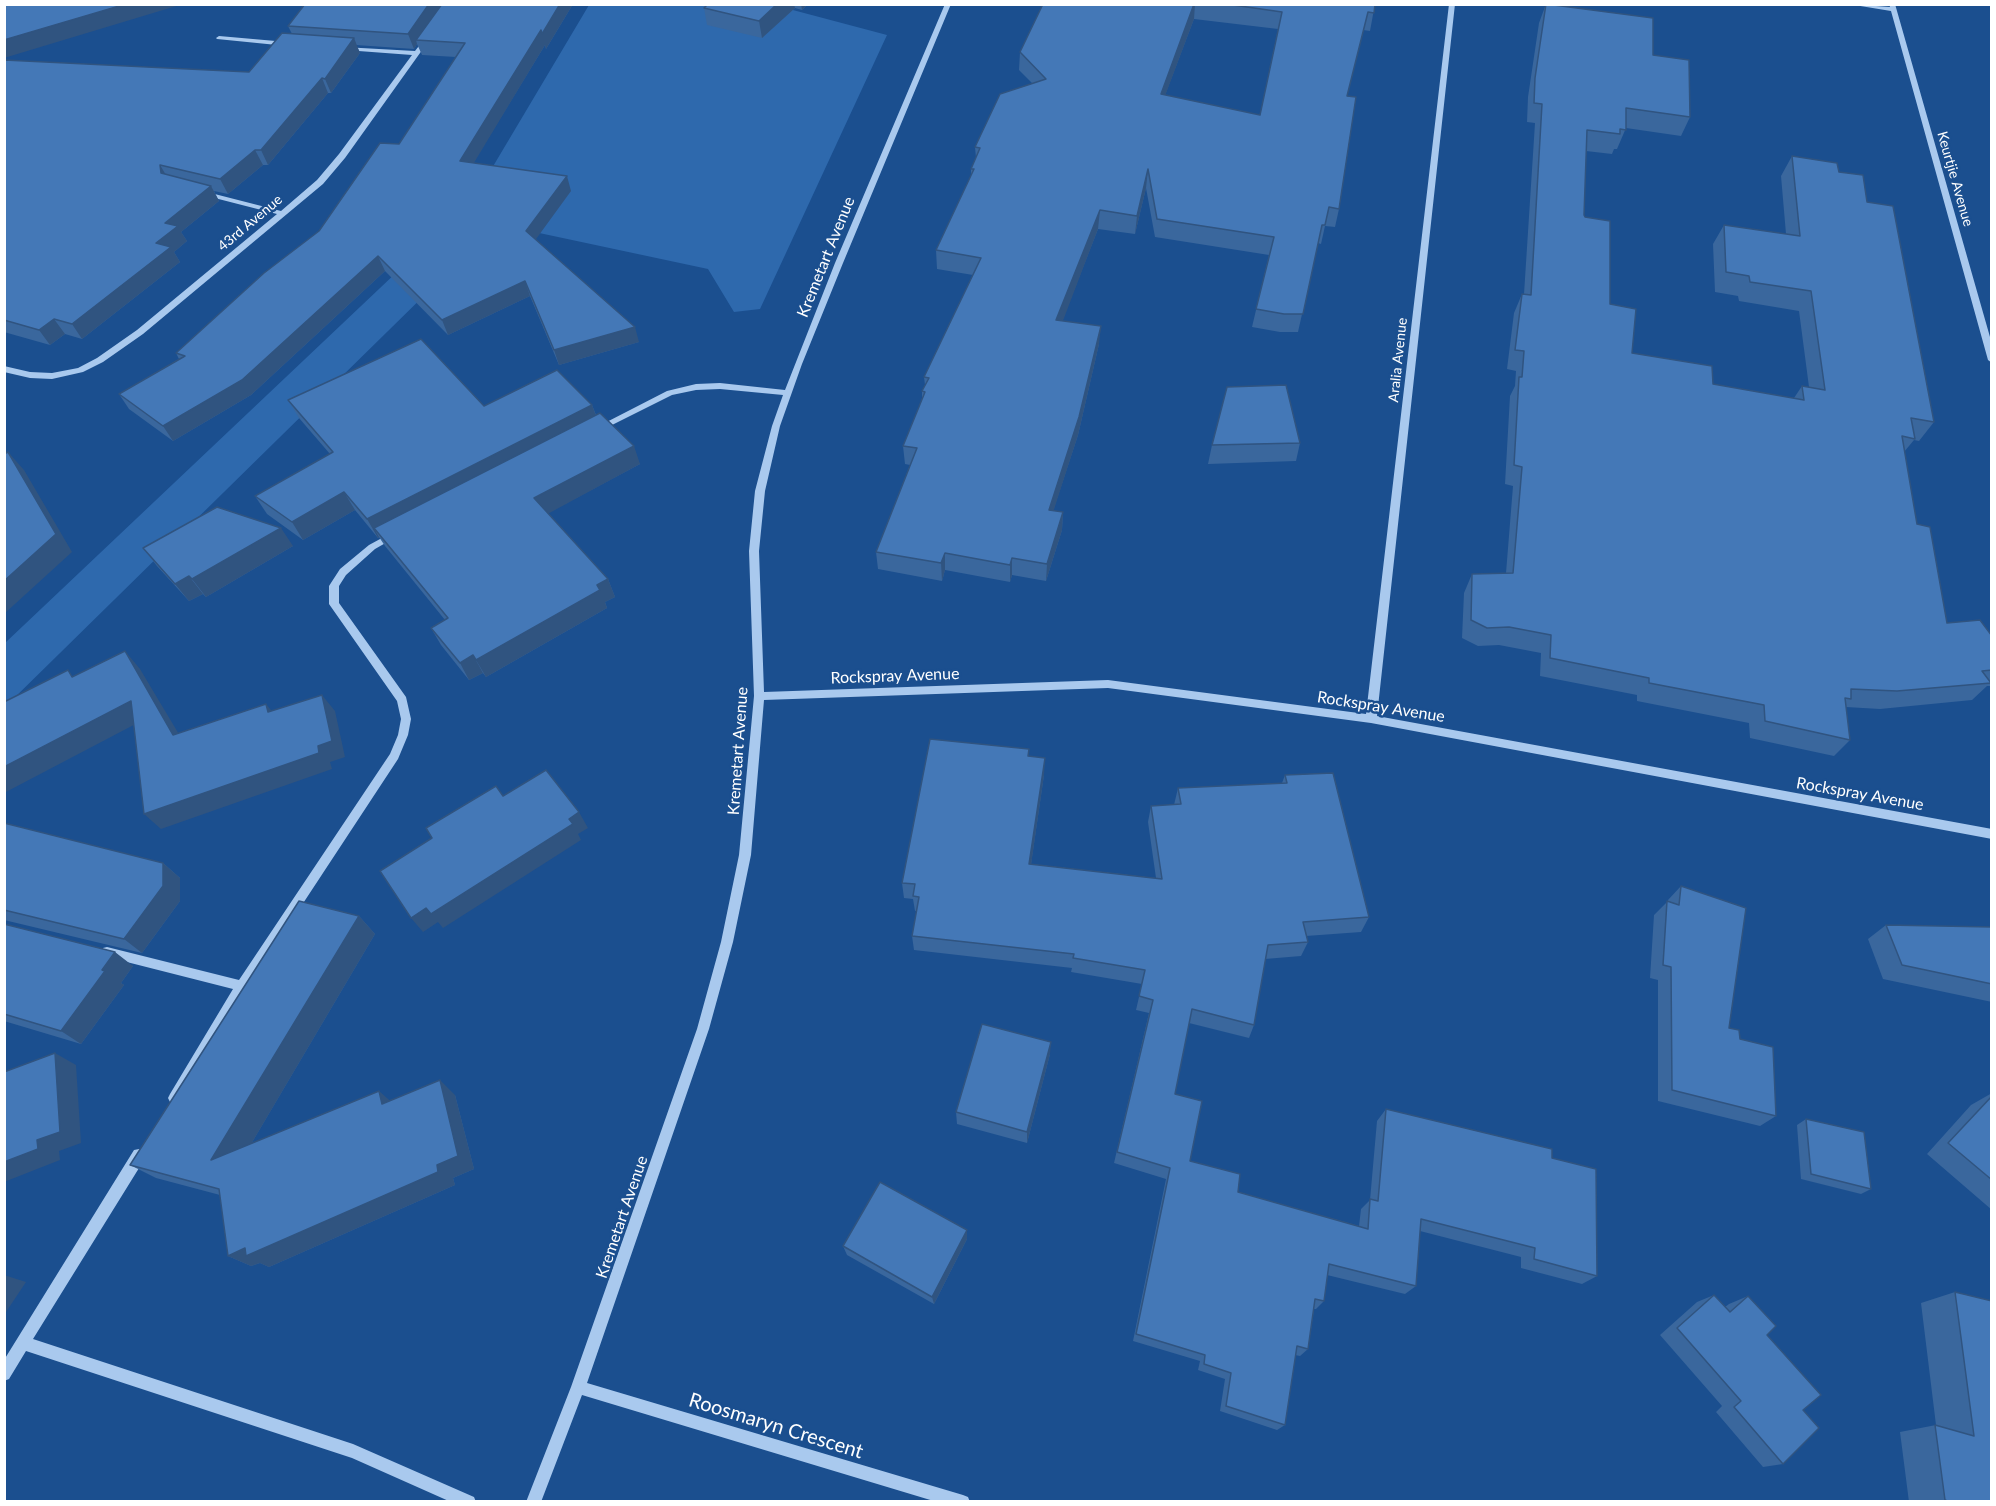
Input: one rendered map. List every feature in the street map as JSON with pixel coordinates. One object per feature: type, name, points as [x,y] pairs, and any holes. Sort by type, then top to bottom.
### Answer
[{"type":"street","name":"Kremetart Avenue","points":[[533,1502],[578,1387],[703,1029],[727,942],[745,855],[759,696],[754,551],[760,491],[788,393],[839,263],[948,4]]},
{"type":"street","name":"Aralia Avenue","points":[[1371,719],[1452,4]]},
{"type":"street","points":[[1851,4],[1893,7]]},
{"type":"street","name":"Keurtjie Avenue","points":[[1893,7],[1992,360]]},
{"type":"street","name":"43rd Avenue","points":[[4,369],[30,375],[52,376],[80,370],[100,360],[140,332],[320,182],[342,156],[434,29]]},
{"type":"street","points":[[219,38],[300,45]]},
{"type":"street","points":[[335,47],[417,53]]},
{"type":"street","points":[[195,190],[282,213]]},
{"type":"street","points":[[591,432],[670,393],[696,387],[720,386],[788,393]]},
{"type":"street","points":[[167,1108],[242,986],[394,756],[403,735],[406,719],[402,700],[334,604],[334,586],[343,572],[372,547],[405,529]]},
{"type":"street","name":"Rockspray Avenue","points":[[759,696],[1108,684],[1371,719],[1992,834]]},
{"type":"street","points":[[95,949],[242,986]]},
{"type":"street","points":[[4,1374],[142,1149]]},
{"type":"street","points":[[24,1343],[353,1451],[469,1502]]},
{"type":"street","name":"Roosmaryn Crescent","points":[[578,1387],[963,1502]]},
{"type":"shaded area","points":[[589,5],[774,5],[887,35],[760,309],[734,312],[708,269],[497,224],[5,707],[5,643],[473,200]]},
{"type":"building","points":[[4,4],[126,4],[4,40]]},
{"type":"building","points":[[305,4],[429,4],[408,34],[288,26]]},
{"type":"building","points":[[442,4],[560,4],[542,34],[541,30],[460,161],[567,176],[526,231],[635,327],[554,350],[525,281],[442,320],[378,256],[242,380],[163,426],[119,394],[185,356],[176,353],[264,273],[319,231],[380,143],[399,144],[465,43],[416,40]]},
{"type":"building","points":[[708,4],[777,4],[759,21],[704,8]]},
{"type":"building","points":[[1043,4],[1194,4],[1161,94],[1260,115],[1282,12],[1226,4],[1375,4],[1374,13],[1368,12],[1347,96],[1356,97],[1339,209],[1329,207],[1325,225],[1322,225],[1303,314],[1284,314],[1256,309],[1274,237],[1157,219],[1148,169],[1137,216],[1100,210],[1056,320],[1101,326],[1079,417],[1049,510],[1063,512],[1047,564],[1012,558],[1010,565],[945,553],[941,563],[876,552],[917,448],[903,446],[925,392],[922,391],[929,378],[924,377],[981,258],[936,250],[974,169],[971,169],[980,148],[975,147],[1000,94],[1046,79],[1020,52]]},
{"type":"building","points":[[1546,4],[1653,18],[1653,55],[1689,60],[1690,117],[1626,108],[1626,130],[1620,129],[1620,134],[1587,130],[1584,215],[1610,221],[1610,304],[1636,309],[1632,353],[1712,366],[1713,384],[1804,400],[1802,386],[1825,390],[1811,291],[1750,282],[1749,276],[1726,272],[1724,225],[1800,236],[1792,156],[1837,163],[1839,172],[1863,175],[1867,202],[1893,206],[1934,422],[1911,418],[1915,439],[1902,436],[1917,524],[1930,527],[1947,623],[1980,620],[1992,636],[1992,670],[1982,671],[1991,683],[1897,691],[1851,689],[1851,699],[1845,698],[1850,740],[1765,721],[1764,705],[1649,683],[1649,678],[1550,658],[1551,635],[1509,627],[1487,628],[1471,620],[1472,574],[1513,573],[1522,467],[1514,465],[1519,377],[1522,377],[1524,351],[1515,350],[1522,294],[1531,295],[1542,104],[1534,103],[1535,78]]},
{"type":"building","points":[[282,33],[354,38],[325,79],[322,78],[261,150],[255,150],[220,179],[160,165],[161,173],[211,186],[165,223],[178,226],[156,243],[171,247],[72,324],[54,319],[39,330],[4,320],[4,60],[249,72]]},
{"type":"building","points":[[421,339],[484,406],[557,370],[592,405],[367,519],[344,492],[292,522],[255,496],[333,452],[288,400]]},
{"type":"building","points":[[1286,385],[1300,443],[1212,445],[1227,387]]},
{"type":"building","points":[[600,413],[634,446],[534,498],[608,579],[597,585],[600,590],[476,660],[473,655],[460,663],[431,628],[448,618],[374,528]]},
{"type":"building","points":[[8,452],[56,534],[4,581],[4,454]]},
{"type":"building","points":[[217,507],[281,528],[192,579],[189,576],[175,584],[143,548]]},
{"type":"building","points":[[125,651],[173,735],[266,704],[268,712],[322,695],[332,741],[318,746],[319,753],[144,814],[131,701],[4,767],[4,702],[68,670],[72,677]]},
{"type":"building","points":[[930,739],[1029,749],[1028,756],[1045,758],[1029,864],[1162,879],[1151,806],[1181,804],[1178,788],[1287,783],[1285,775],[1333,773],[1369,917],[1303,922],[1308,942],[1268,945],[1254,1025],[1192,1009],[1175,1094],[1202,1101],[1190,1161],[1240,1174],[1238,1192],[1368,1229],[1370,1199],[1378,1201],[1386,1109],[1552,1149],[1552,1158],[1596,1169],[1597,1276],[1534,1259],[1535,1248],[1421,1219],[1416,1286],[1329,1264],[1324,1301],[1315,1299],[1308,1349],[1297,1346],[1285,1425],[1226,1406],[1231,1373],[1204,1364],[1205,1355],[1136,1334],[1170,1168],[1117,1152],[1153,1000],[1139,996],[1145,970],[1073,958],[1074,954],[912,936],[919,897],[913,896],[915,884],[902,883]]},
{"type":"building","points":[[546,770],[579,812],[569,819],[573,824],[431,914],[426,908],[411,918],[380,871],[432,838],[426,828],[496,786],[503,796]]},
{"type":"building","points":[[4,823],[163,863],[163,886],[124,939],[4,910]]},
{"type":"building","points":[[1681,886],[1746,908],[1729,1028],[1739,1030],[1740,1039],[1773,1047],[1776,1116],[1672,1090],[1671,967],[1663,965],[1667,901],[1679,905]]},
{"type":"building","points":[[299,901],[359,916],[211,1160],[379,1091],[382,1104],[440,1080],[458,1156],[437,1165],[438,1172],[246,1256],[245,1248],[228,1256],[219,1189],[130,1165]]},
{"type":"building","points":[[4,924],[115,952],[102,970],[105,971],[61,1031],[4,1014]]},
{"type":"building","points":[[1886,925],[1992,927],[1992,984],[1902,965]]},
{"type":"building","points":[[982,1024],[1051,1042],[1027,1132],[956,1112]]},
{"type":"building","points":[[55,1053],[60,1132],[37,1140],[38,1149],[4,1162],[4,1072]]},
{"type":"building","points":[[1992,1096],[1992,1180],[1948,1143]]},
{"type":"building","points":[[1806,1119],[1864,1132],[1871,1189],[1811,1174]]},
{"type":"building","points":[[880,1182],[967,1230],[932,1297],[843,1246]]},
{"type":"building","points":[[1955,1292],[1992,1301],[1992,1502],[1945,1500],[1935,1425],[1974,1436]]},
{"type":"building","points":[[1714,1295],[1730,1312],[1748,1296],[1776,1326],[1767,1335],[1821,1395],[1803,1410],[1819,1428],[1783,1464],[1734,1407],[1741,1401],[1677,1328]]}]
